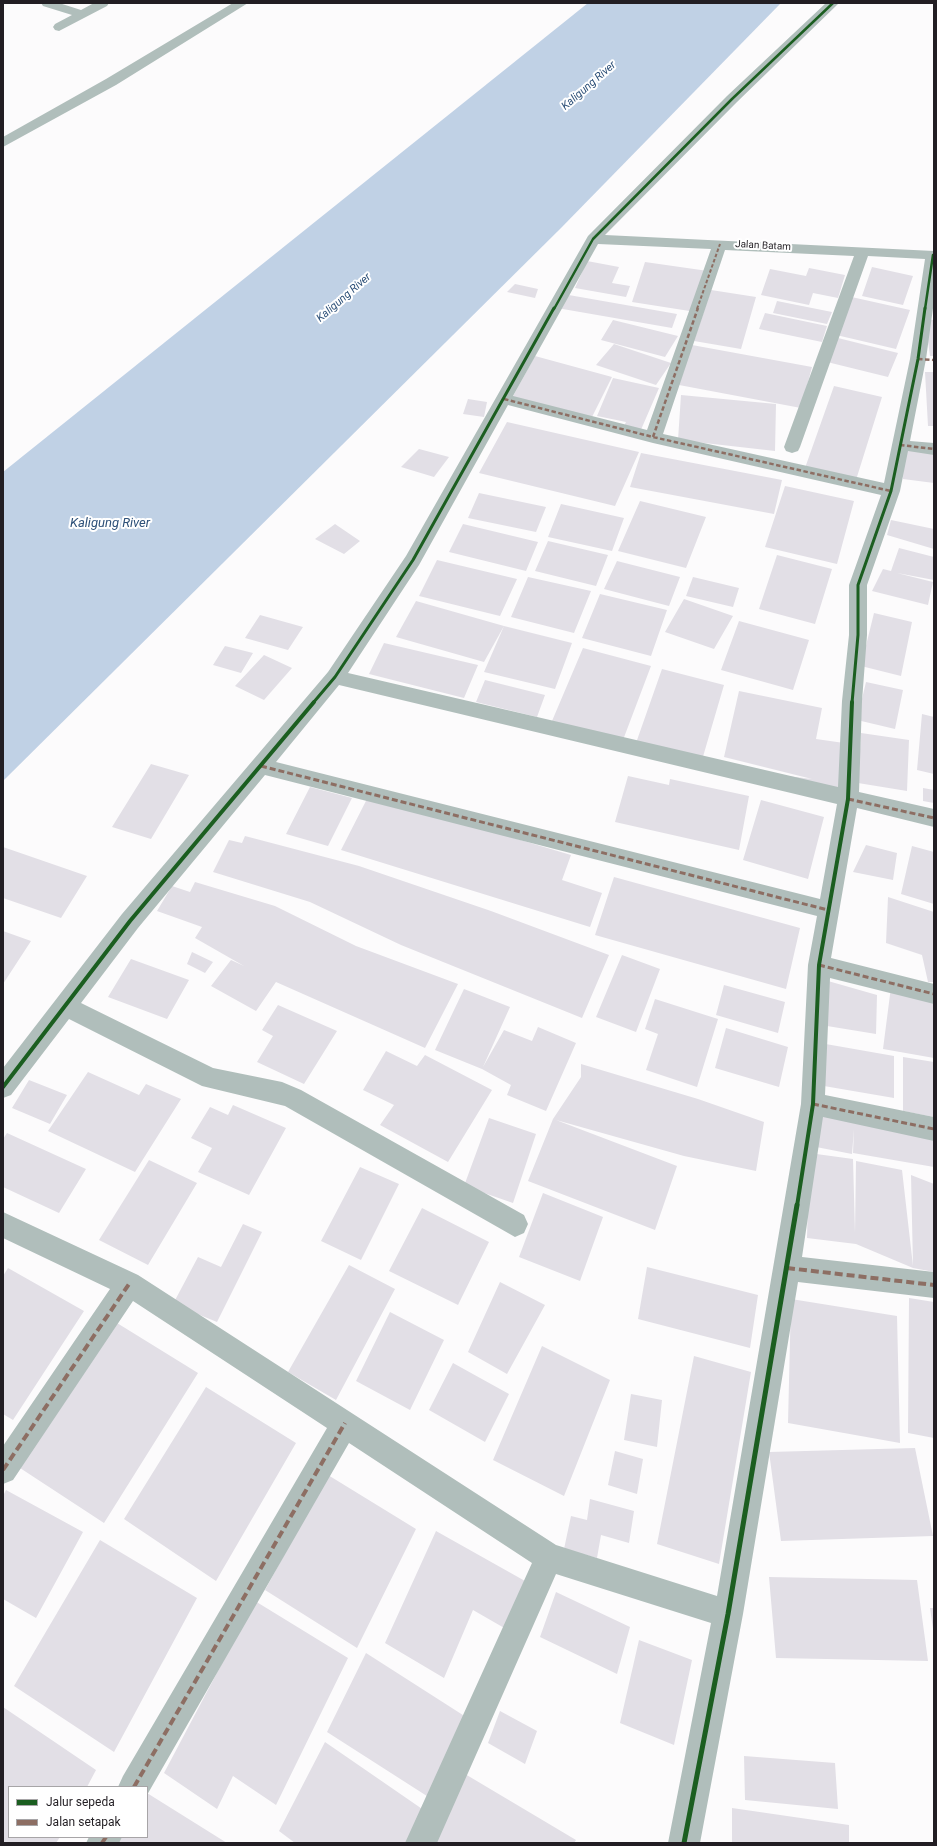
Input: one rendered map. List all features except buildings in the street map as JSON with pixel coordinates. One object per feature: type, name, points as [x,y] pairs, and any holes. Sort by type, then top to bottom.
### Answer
[{"type":"street","points":[[47,3],[82,14]]},
{"type":"street","points":[[59,27],[103,3]]},
{"type":"street","points":[[3,142],[111,82],[242,3]]},
{"type":"street","points":[[3,1087],[130,921],[335,678],[413,560],[504,399],[550,313],[593,239],[732,99],[833,3]]},
{"type":"street","name":"Jalan Batam","points":[[593,239],[933,255]]},
{"type":"street","points":[[653,437],[720,244]]},
{"type":"street","points":[[792,447],[863,252]]},
{"type":"street","points":[[684,1843],[728,1614],[787,1268],[813,1104],[819,965],[848,799],[852,701],[858,635],[858,585],[891,491],[900,445],[926,360],[933,255]]},
{"type":"street","points":[[504,399],[653,437],[891,491]]},
{"type":"street","points":[[900,445],[934,449]]},
{"type":"street","points":[[335,678],[934,818]]},
{"type":"street","points":[[261,766],[828,910]]},
{"type":"street","points":[[819,965],[934,994]]},
{"type":"street","points":[[65,1006],[210,1078],[282,1093],[293,1098],[515,1224]]},
{"type":"street","points":[[813,1104],[934,1129]]},
{"type":"street","points":[[3,1225],[129,1284],[549,1557],[728,1614]]},
{"type":"street","points":[[787,1268],[934,1285]]},
{"type":"street","points":[[3,1470],[129,1284]]},
{"type":"street","points":[[135,1786],[345,1423]]},
{"type":"street","points":[[421,1843],[549,1557]]},
{"type":"water","name":"Kaligung River","points":[[588,3],[781,3],[561,228],[3,781],[3,472]]},
{"type":"marked path","points":[[653,437],[720,244]]},
{"type":"marked path","points":[[918,359],[934,360]]},
{"type":"marked path","points":[[504,399],[653,437],[891,491]]},
{"type":"marked path","points":[[900,445],[934,449]]},
{"type":"marked path","points":[[261,766],[828,910]]},
{"type":"marked path","points":[[848,799],[934,818]]},
{"type":"marked path","points":[[819,965],[934,994]]},
{"type":"marked path","points":[[813,1104],[934,1129]]},
{"type":"marked path","points":[[787,1268],[934,1285]]},
{"type":"marked path","points":[[3,1470],[129,1284]]},
{"type":"marked path","points":[[135,1786],[345,1423]]},
{"type":"marked path","points":[[102,1843],[105,1838]]},
{"type":"cycle path","points":[[3,1087],[130,921],[335,677],[413,560],[593,239],[732,99],[833,3]]},
{"type":"cycle path","points":[[684,1843],[728,1614],[787,1268],[813,1104],[819,965],[848,799],[852,701],[858,635],[858,585],[891,491],[918,359],[933,255]]}]
